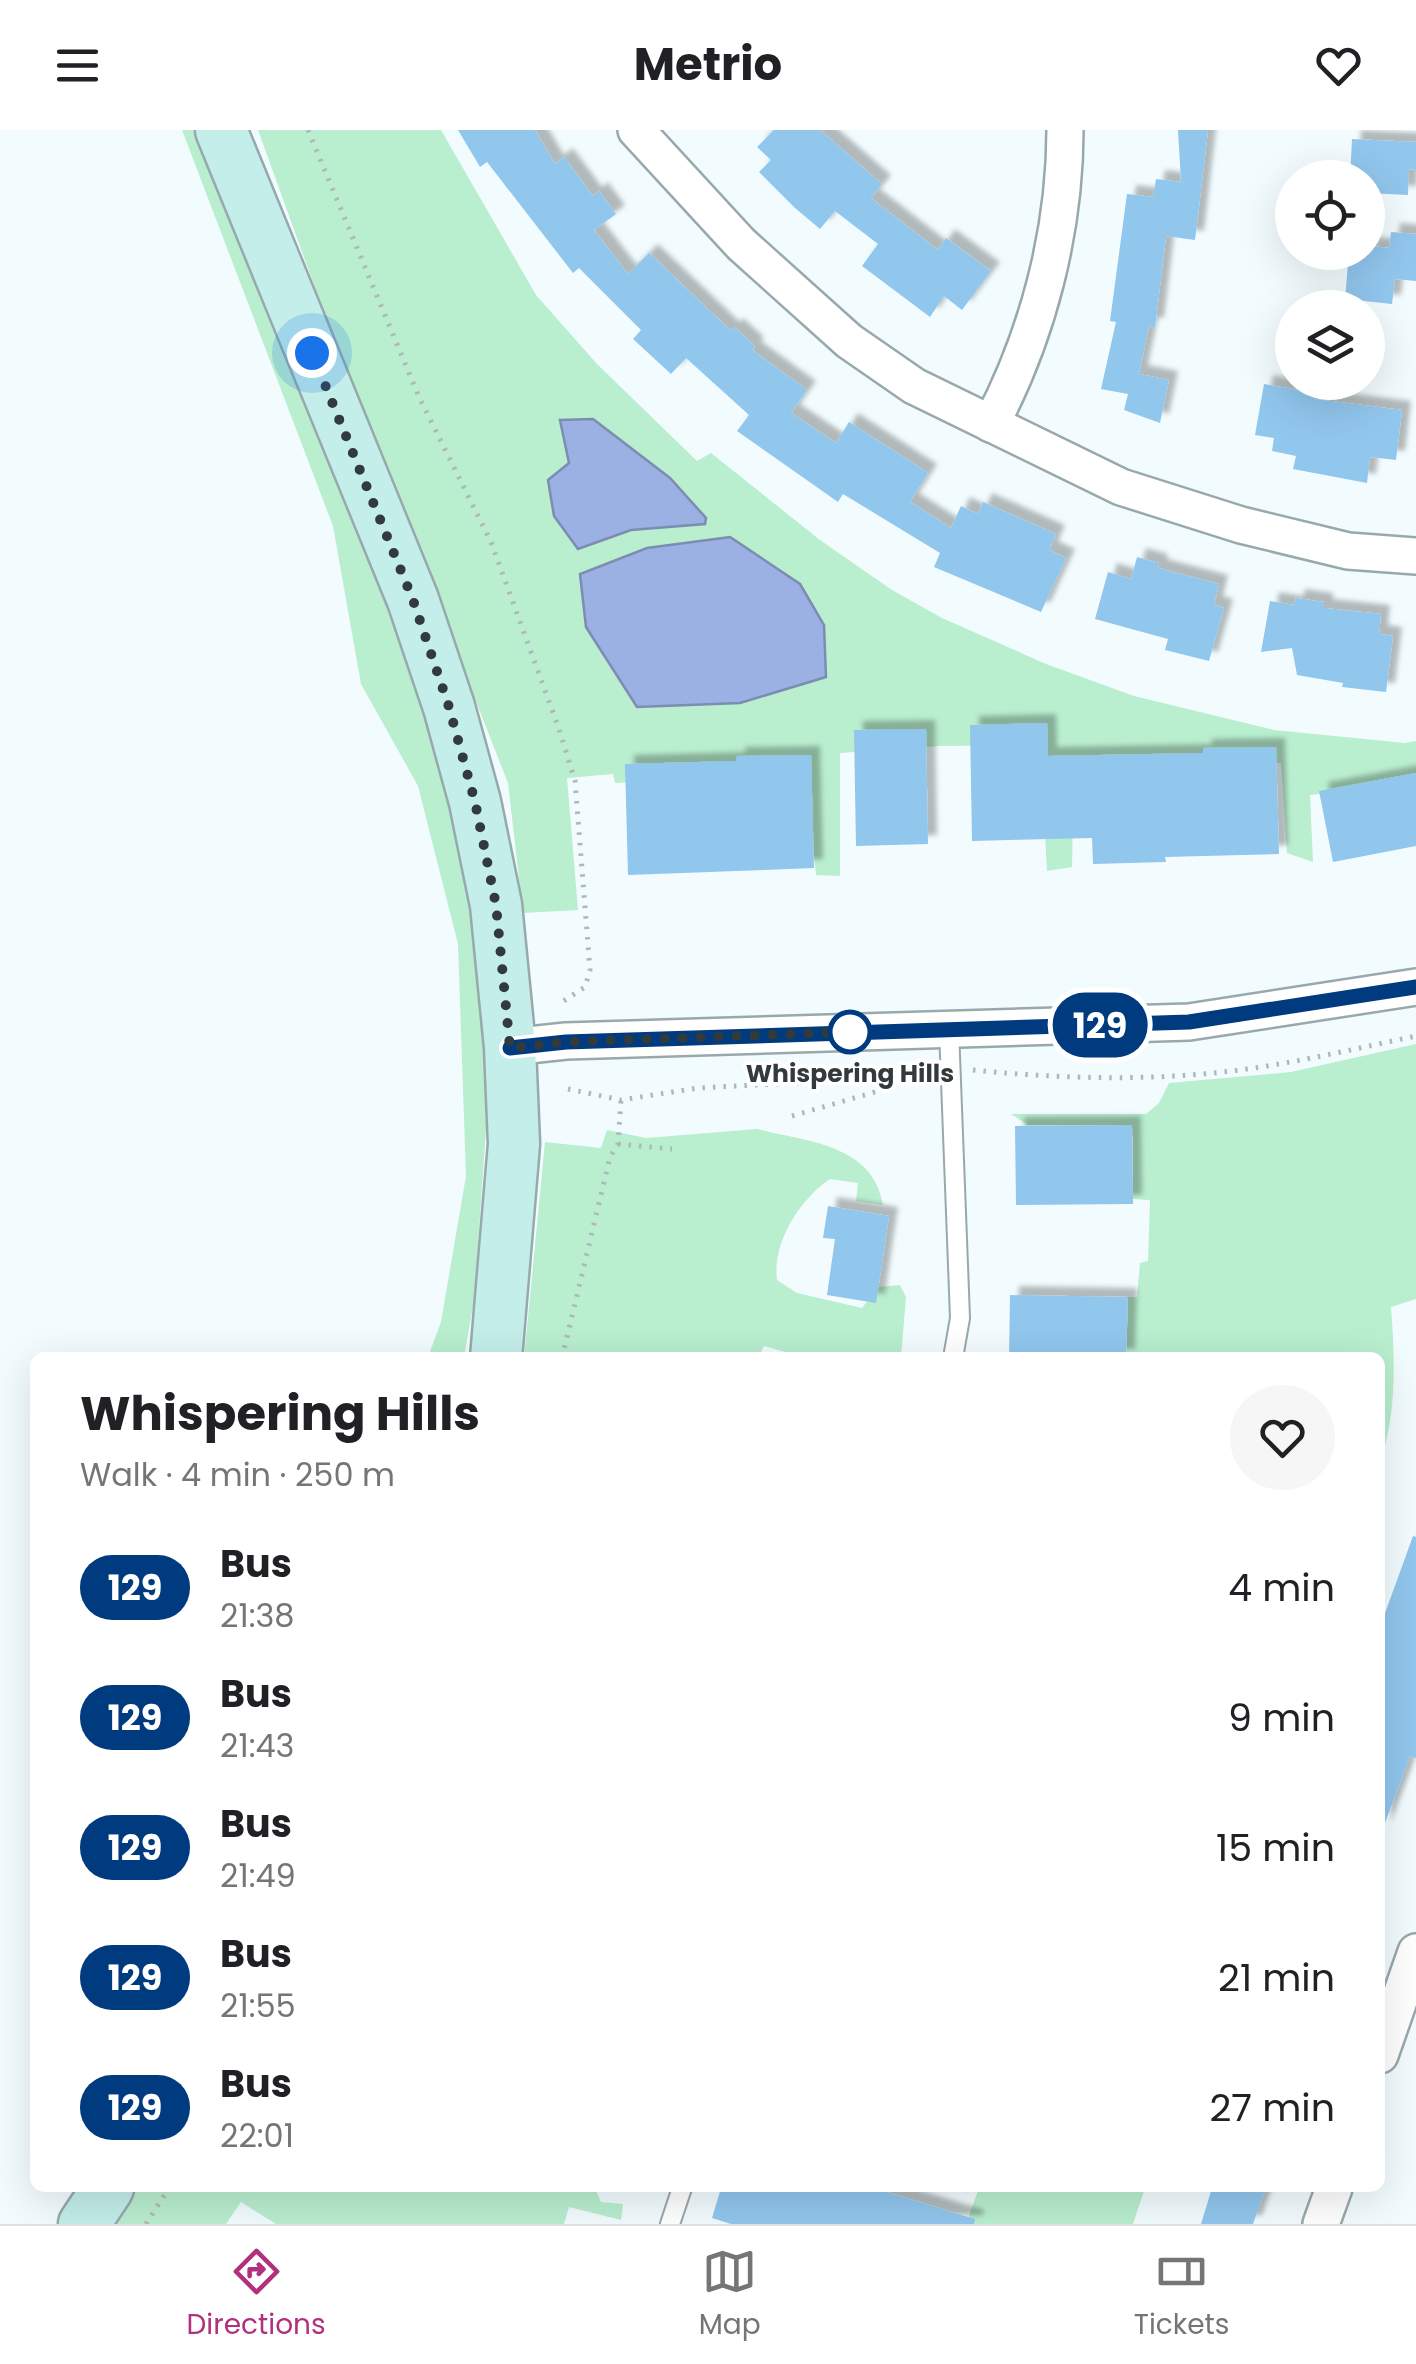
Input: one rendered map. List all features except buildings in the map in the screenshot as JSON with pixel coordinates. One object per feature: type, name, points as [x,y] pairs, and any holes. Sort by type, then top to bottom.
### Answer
[{"type":"main road","points":[[221,130],[413,600],[449,707],[475,802],[496,905],[510,1048],[514,1144],[497,1352]]},
{"type":"main road","points":[[84,2224],[105,2192]]},
{"type":"street","points":[[636,130],[740,244],[848,341],[914,386],[1120,487],[1241,525],[1348,551],[1416,556]]},
{"type":"street","points":[[990,424],[1016,375],[1036,318],[1055,235],[1064,130]]},
{"type":"street","points":[[510,1048],[566,1042],[1189,1022],[1416,987]]},
{"type":"street","points":[[1385,2041],[1416,1952]]},
{"type":"street","points":[[1322,2224],[1333,2192]]},
{"type":"lane","points":[[949,1030],[960,1318],[955,1352]]},
{"type":"lane","points":[[670,2224],[681,2192]]},
{"type":"path","points":[[308,130],[418,396],[491,542],[575,780],[590,970],[585,987],[562,1002]]},
{"type":"path","points":[[568,1089],[621,1100],[698,1088],[892,1078],[950,1068],[1024,1077],[1104,1078],[1216,1072],[1270,1066],[1416,1036]]},
{"type":"path","points":[[792,1116],[892,1087],[892,1078]]},
{"type":"path","points":[[563,1352],[610,1157],[618,1144],[621,1100]]},
{"type":"path","points":[[618,1144],[672,1149]]},
{"type":"path","points":[[146,2224],[166,2192]]},
{"type":"green space","points":[[182,130],[200,130],[391,603],[447,773],[477,938],[487,1116],[474,1301],[465,1352],[430,1352],[441,1322],[466,1176],[458,944],[418,786],[361,684],[333,526]]},
{"type":"green space","points":[[258,130],[441,130],[536,295],[597,364],[697,461],[711,453],[820,540],[892,590],[942,618],[1046,664],[1134,696],[1274,730],[1416,741],[1416,783],[1310,795],[1313,862],[1287,853],[1281,763],[1074,765],[1072,867],[1047,871],[1040,745],[939,746],[840,753],[840,876],[816,875],[806,772],[615,783],[613,774],[567,778],[578,910],[523,913],[508,783],[332,335]]},
{"type":"green space","points":[[1416,1044],[1416,1299],[1391,1307],[1394,1366],[1385,1447],[1385,1352],[1126,1352],[1128,1297],[1137,1297],[1140,1263],[1148,1261],[1150,1200],[1133,1199],[1133,1136],[1122,1125],[1028,1125],[1011,1114],[1146,1114],[1159,1103],[1169,1083],[1291,1072]]},
{"type":"green space","points":[[757,1129],[835,1149],[866,1169],[877,1185],[883,1205],[856,1201],[858,1183],[830,1179],[808,1198],[790,1223],[779,1251],[777,1280],[797,1293],[862,1308],[878,1287],[900,1285],[906,1297],[901,1352],[785,1352],[764,1346],[761,1352],[525,1352],[545,1142],[601,1148],[607,1130],[646,1138]]},
{"type":"green space","points":[[131,2192],[597,2192],[601,2202],[623,2204],[621,2220],[569,2207],[564,2224],[276,2224],[241,2202],[226,2224],[111,2224]]},
{"type":"green space","points":[[978,2192],[1144,2192],[1133,2224],[966,2224]]},
{"type":"water","points":[[593,419],[670,478],[706,518],[705,524],[631,530],[578,549],[554,516],[548,480],[569,463],[560,420]]},
{"type":"water","points":[[730,537],[800,584],[824,625],[826,677],[740,703],[637,707],[586,627],[580,574],[647,548]]},
{"type":"bus line","name":"129","points":[[510,1048],[566,1042],[1189,1022],[1416,987]]},
{"type":"place","name":"Whispering Hills","points":[[850,1032]]},
{"type":"route","points":[[312,353],[413,600],[449,707],[475,802],[496,905],[510,1048],[566,1042],[850,1032]]}]
